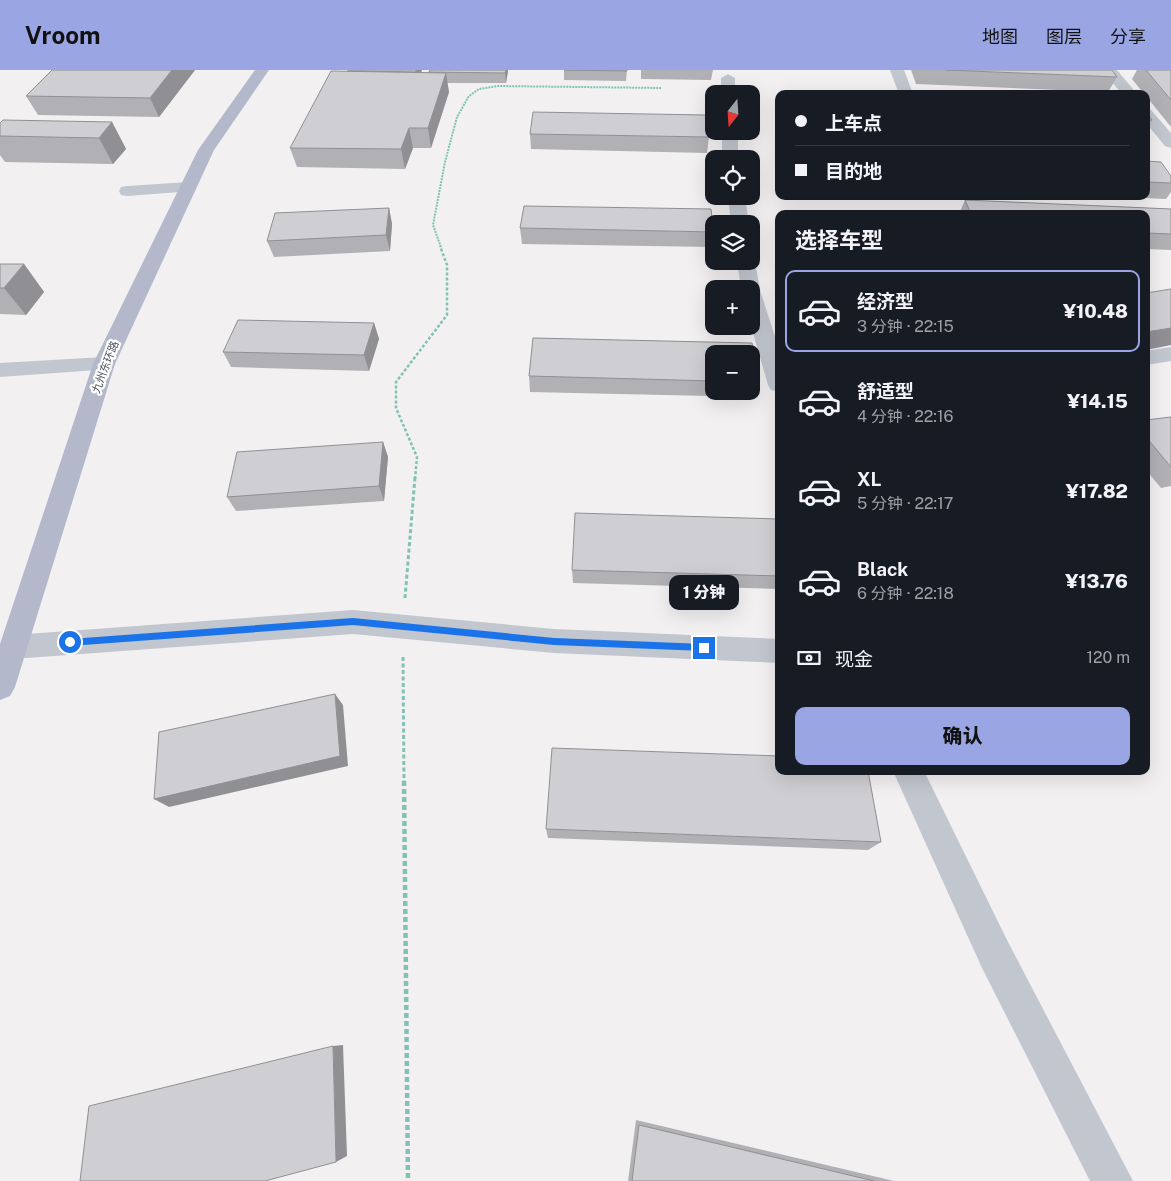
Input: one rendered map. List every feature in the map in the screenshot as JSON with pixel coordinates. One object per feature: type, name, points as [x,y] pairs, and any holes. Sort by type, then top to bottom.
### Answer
[{"type":"main road","name":"九州东环路","points":[[0,687],[104,364],[206,150],[262,70]]},
{"type":"street","points":[[898,70],[905,90]]},
{"type":"street","points":[[1090,70],[1110,70],[1127,90]]},
{"type":"street","points":[[728,78],[728,85]]},
{"type":"street","points":[[1150,118],[1171,143]]},
{"type":"street","points":[[1154,143],[1171,143]]},
{"type":"street","points":[[127,191],[188,187]]},
{"type":"street","points":[[760,321],[775,371]]},
{"type":"street","points":[[1150,357],[1171,354]]},
{"type":"street","points":[[0,370],[104,364]]},
{"type":"street","points":[[13,647],[353,622],[554,641],[775,651]]},
{"type":"street","points":[[910,775],[996,955],[1112,1181]]},
{"type":"path","points":[[408,1181],[402,626],[417,457],[396,408],[396,382],[447,315],[448,265],[433,225],[445,162],[457,116],[468,96],[479,89],[498,86],[661,88]]},
{"type":"building","points":[[52,70],[172,70],[150,98],[26,96]]},
{"type":"building","points":[[416,70],[416,72],[348,71]]},
{"type":"building","points":[[430,70],[506,70],[505,73],[429,72]]},
{"type":"building","points":[[564,70],[627,70],[627,71]]},
{"type":"building","points":[[946,70],[1112,70],[1117,77]]},
{"type":"building","points":[[1146,70],[1171,70],[1171,100]]},
{"type":"building","points":[[331,71],[446,73],[428,128],[409,128],[401,149],[290,148]]},
{"type":"building","points":[[533,112],[705,115],[705,137],[530,134]]},
{"type":"building","points":[[3,120],[112,122],[99,138],[0,136],[0,123]]},
{"type":"building","points":[[1150,161],[1161,162],[1171,176],[1171,183],[1150,182]]},
{"type":"building","points":[[965,200],[1171,209],[1171,234],[1150,233],[1150,210],[969,210]]},
{"type":"building","points":[[524,206],[711,209],[712,215],[705,215],[705,232],[520,228]]},
{"type":"building","points":[[389,208],[386,235],[267,241],[275,213]]},
{"type":"building","points":[[0,264],[24,264],[4,288],[0,288]]},
{"type":"building","points":[[1171,289],[1171,328],[1150,331],[1150,292]]},
{"type":"building","points":[[238,320],[374,323],[364,355],[223,352]]},
{"type":"building","points":[[533,338],[752,343],[752,345],[705,345],[705,381],[529,376]]},
{"type":"building","points":[[1171,417],[1171,467],[1150,442],[1150,420]]},
{"type":"building","points":[[383,442],[379,486],[227,497],[237,452]]},
{"type":"building","points":[[575,513],[775,519],[775,576],[572,570]]},
{"type":"building","points":[[335,694],[340,756],[154,799],[159,732]]},
{"type":"building","points":[[552,748],[775,756],[775,775],[869,775],[881,842],[546,829]]},
{"type":"building","points":[[333,1046],[336,1162],[265,1181],[80,1181],[89,1106]]},
{"type":"building","points":[[639,1125],[874,1181],[632,1181]]},
{"type":"route","points":[[70,642],[353,622],[554,641],[704,648]]}]
